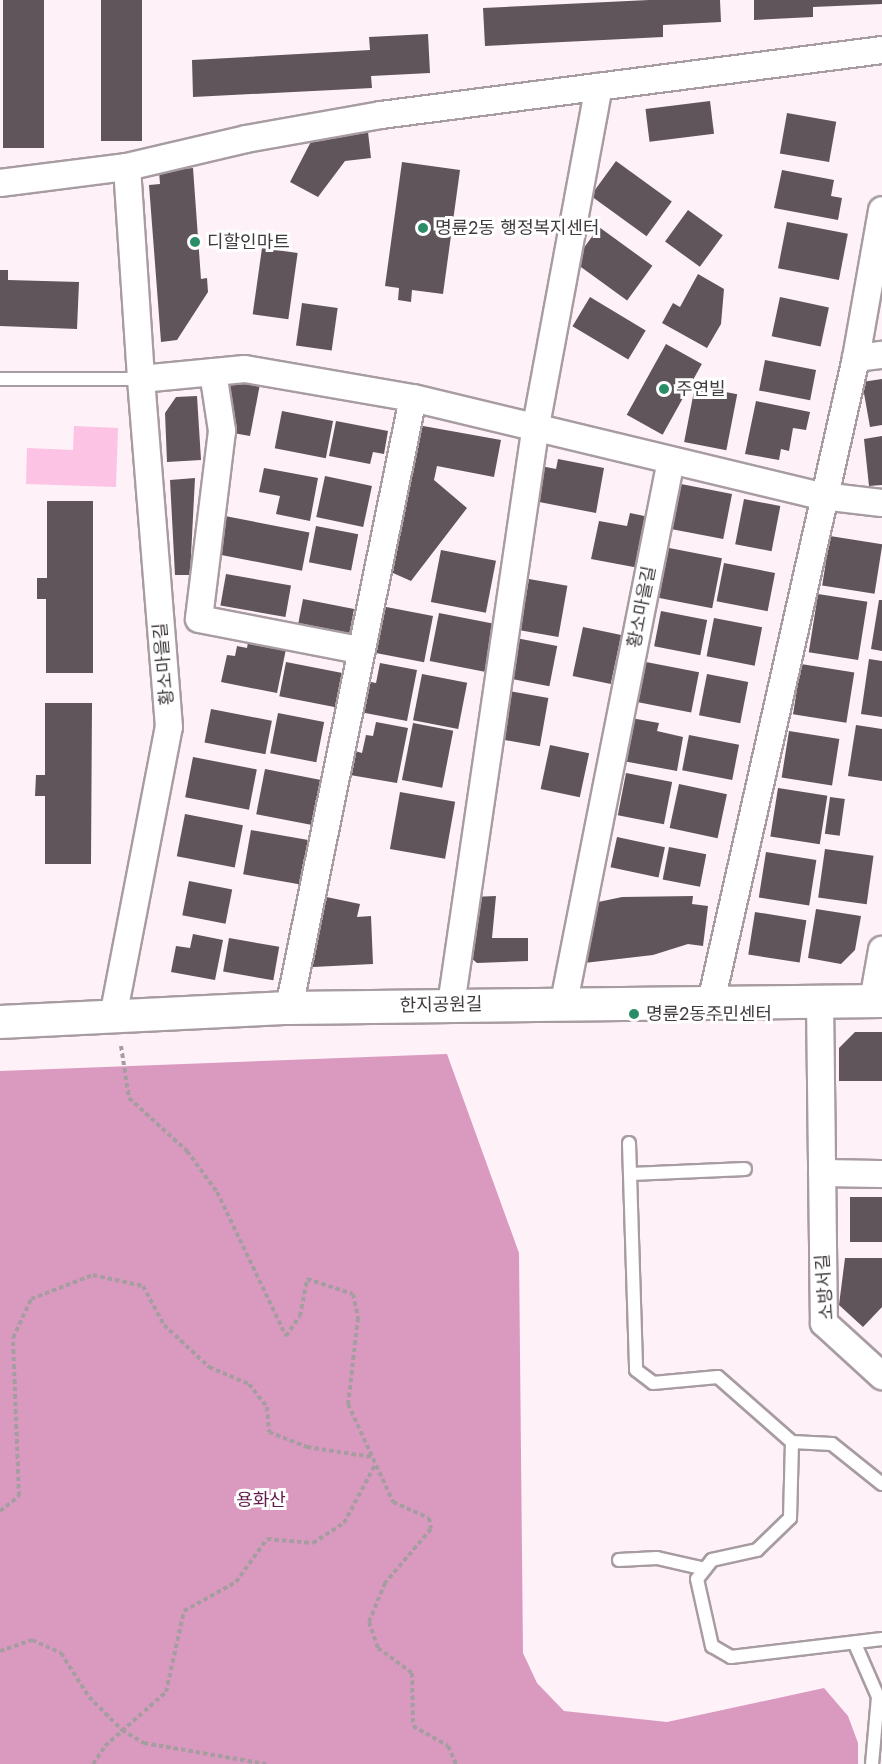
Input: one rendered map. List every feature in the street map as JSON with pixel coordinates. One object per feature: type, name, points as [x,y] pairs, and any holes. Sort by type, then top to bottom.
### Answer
[{"type":"street","points":[[0,183],[127,167],[246,139],[381,115],[882,50]]},
{"type":"street","points":[[450,1005],[535,430],[599,87]]},
{"type":"street","name":"황소마을길","points":[[117,1029],[168,727],[127,167]]},
{"type":"street","points":[[711,1002],[822,496],[856,358],[882,210]]},
{"type":"street","points":[[856,358],[882,355]]},
{"type":"street","points":[[141,379],[245,369],[413,398],[535,430],[822,496],[882,503]]},
{"type":"street","points":[[213,372],[222,431],[198,620],[359,650]]},
{"type":"street","points":[[289,1008],[359,650],[413,398]]},
{"type":"street","name":"황소마을길","points":[[564,1002],[670,460]]},
{"type":"street","points":[[877,1001],[882,950]]},
{"type":"street","name":"소방서길","points":[[820,1000],[824,1323],[882,1376]]},
{"type":"street","name":"한지공원길","points":[[0,1022],[117,1029],[289,1008],[564,1002],[877,1001]]},
{"type":"street","points":[[822,1173],[882,1174]]},
{"type":"lane","points":[[0,380],[141,379]]},
{"type":"lane","points":[[629,1143],[636,1370],[653,1383],[718,1377],[792,1442],[832,1444],[882,1484]]},
{"type":"lane","points":[[631,1174],[745,1169]]},
{"type":"lane","points":[[792,1442],[790,1518],[757,1550],[712,1560],[698,1579],[712,1646],[731,1656],[855,1644],[882,1639]]},
{"type":"lane","points":[[619,1560],[657,1558],[705,1569]]},
{"type":"lane","points":[[855,1644],[880,1696],[872,1764]]},
{"type":"path","points":[[117,1029],[129,1098],[187,1151],[217,1192],[286,1336],[300,1316],[307,1279],[354,1294],[358,1318],[348,1404],[393,1502],[429,1518],[431,1529],[385,1583],[369,1622],[378,1648],[412,1673],[413,1726],[448,1746],[456,1764]]},
{"type":"path","points":[[0,1511],[18,1496],[14,1338],[31,1299],[93,1275],[142,1286],[164,1325],[209,1367],[249,1384],[267,1407],[269,1432],[307,1447],[372,1457]]},
{"type":"path","points":[[93,1764],[122,1730],[166,1692],[184,1611],[236,1582],[267,1539],[313,1543],[344,1524],[375,1464]]},
{"type":"path","points":[[0,1651],[32,1640],[61,1653],[88,1697],[122,1730],[144,1743],[266,1764]]},
{"type":"shaded area","points":[[74,426],[118,428],[116,487],[26,484],[27,448],[73,450]]},
{"type":"green space","name":"용화산","points":[[447,1054],[519,1253],[523,1653],[537,1683],[564,1711],[667,1722],[824,1688],[848,1716],[858,1743],[858,1764],[0,1764],[0,1071]]},
{"type":"building","points":[[3,0],[44,0],[44,148],[3,148]]},
{"type":"building","points":[[101,0],[142,0],[142,141],[101,141]]},
{"type":"building","points":[[649,0],[720,0],[721,22],[663,25],[663,37],[485,46],[483,8]]},
{"type":"building","points":[[754,0],[882,0],[882,4],[813,7],[813,17],[754,20]]},
{"type":"building","points":[[428,34],[430,73],[371,76],[372,88],[193,97],[192,60],[370,50],[369,37]]},
{"type":"building","points":[[710,101],[714,134],[650,142],[645,109]]},
{"type":"building","points":[[787,113],[836,122],[829,162],[780,153]]},
{"type":"building","points":[[367,123],[371,158],[345,161],[318,197],[290,182],[317,130]]},
{"type":"building","points":[[616,161],[672,202],[647,236],[591,196]]},
{"type":"building","name":"명륜2동 행정복지센터","points":[[402,162],[460,170],[443,294],[412,290],[411,302],[398,300],[399,288],[385,286]]},
{"type":"building","points":[[193,168],[201,279],[207,278],[208,292],[177,340],[161,342],[149,185],[160,184],[159,171]]},
{"type":"building","points":[[782,170],[834,180],[831,196],[842,198],[838,220],[774,208]]},
{"type":"building","points":[[688,210],[723,235],[700,267],[665,242]]},
{"type":"building","points":[[787,222],[848,234],[839,280],[778,268]]},
{"type":"building","points":[[599,227],[652,266],[627,301],[574,262]]},
{"type":"building","points":[[262,248],[298,253],[288,319],[253,314]]},
{"type":"building","points":[[0,270],[8,270],[8,280],[79,282],[77,329],[0,326]]},
{"type":"building","points":[[698,274],[724,289],[721,324],[707,348],[662,323],[673,303],[680,307]]},
{"type":"building","points":[[590,297],[646,330],[628,360],[572,326]]},
{"type":"building","points":[[780,297],[829,307],[821,347],[772,336]]},
{"type":"building","points":[[302,303],[338,308],[332,351],[296,346]]},
{"type":"building","name":"주연빌","points":[[666,344],[702,364],[663,435],[627,415]]},
{"type":"building","points":[[765,360],[816,370],[810,400],[759,390]]},
{"type":"building","points":[[226,377],[260,384],[250,436],[233,433]]},
{"type":"building","points":[[882,379],[882,425],[870,427],[862,382]]},
{"type":"building","points":[[695,386],[737,394],[726,450],[684,442]]},
{"type":"building","points":[[197,396],[201,460],[167,462],[165,413],[176,397]]},
{"type":"building","points":[[756,401],[810,412],[806,430],[793,428],[789,451],[781,449],[779,460],[745,454]]},
{"type":"building","points":[[282,411],[333,421],[326,458],[275,448]]},
{"type":"building","points":[[336,421],[388,431],[384,454],[373,452],[370,464],[329,456]]},
{"type":"building","points":[[412,424],[501,440],[494,477],[437,466],[434,480],[467,508],[411,581],[384,569]]},
{"type":"building","points":[[882,436],[882,485],[869,486],[864,439]]},
{"type":"building","points":[[558,459],[604,468],[596,513],[534,501],[541,466],[556,469]]},
{"type":"building","points":[[264,468],[318,478],[310,521],[276,514],[280,496],[259,492]]},
{"type":"building","points":[[325,476],[372,486],[363,527],[316,517]]},
{"type":"building","points":[[195,478],[190,575],[175,575],[170,480]]},
{"type":"building","points":[[681,484],[732,494],[723,539],[672,529]]},
{"type":"building","points":[[744,499],[780,506],[772,551],[735,544]]},
{"type":"building","points":[[47,501],[93,501],[93,673],[46,673],[46,599],[37,599],[37,578],[47,578]]},
{"type":"building","points":[[630,513],[649,517],[639,568],[591,559],[599,521],[627,526]]},
{"type":"building","points":[[225,516],[309,532],[302,571],[218,554]]},
{"type":"building","points":[[316,526],[358,534],[351,571],[309,562]]},
{"type":"building","points":[[830,536],[882,544],[875,594],[822,585]]},
{"type":"building","points":[[664,547],[722,558],[712,608],[654,597]]},
{"type":"building","points":[[441,550],[496,561],[486,613],[431,602]]},
{"type":"building","points":[[724,563],[775,573],[768,611],[717,601]]},
{"type":"building","points":[[226,574],[291,585],[285,617],[220,606]]},
{"type":"building","points":[[529,579],[567,586],[558,637],[520,630]]},
{"type":"building","points":[[818,594],[867,602],[858,660],[809,652]]},
{"type":"building","points":[[303,599],[354,609],[348,640],[297,630]]},
{"type":"building","points":[[879,600],[882,600],[882,651],[871,649]]},
{"type":"building","points":[[381,606],[433,616],[424,662],[372,652]]},
{"type":"building","points":[[661,611],[707,620],[700,655],[654,646]]},
{"type":"building","points":[[439,613],[494,624],[485,672],[430,661]]},
{"type":"building","points":[[714,618],[762,627],[755,666],[707,656]]},
{"type":"building","points":[[583,627],[621,635],[611,684],[573,676]]},
{"type":"building","points":[[516,638],[557,646],[549,686],[508,678]]},
{"type":"building","points":[[248,642],[286,649],[277,693],[221,682],[227,655],[235,656],[237,646],[247,648]]},
{"type":"building","points":[[869,659],[882,661],[882,717],[861,714]]},
{"type":"building","points":[[286,662],[345,673],[338,708],[279,696]]},
{"type":"building","points":[[646,662],[699,672],[691,713],[638,702]]},
{"type":"building","points":[[380,663],[417,670],[407,721],[360,712],[366,681],[376,683]]},
{"type":"building","points":[[801,664],[854,672],[846,723],[793,714]]},
{"type":"building","points":[[422,674],[467,683],[458,729],[413,720]]},
{"type":"building","points":[[707,674],[748,682],[740,723],[699,715]]},
{"type":"building","points":[[509,691],[548,698],[540,746],[500,739]]},
{"type":"building","points":[[45,703],[92,703],[91,864],[45,864],[45,796],[35,796],[36,775],[45,775]]},
{"type":"building","points":[[211,709],[272,721],[265,754],[205,742]]},
{"type":"building","points":[[278,713],[324,722],[316,762],[270,753]]},
{"type":"building","points":[[631,718],[659,723],[657,731],[683,737],[677,771],[623,761]]},
{"type":"building","points":[[376,722],[408,728],[397,783],[350,775],[355,751],[362,753],[366,735],[373,736]]},
{"type":"building","points":[[413,723],[453,731],[442,788],[402,780]]},
{"type":"building","points":[[856,725],[882,729],[882,781],[848,776]]},
{"type":"building","points":[[789,731],[839,739],[832,785],[782,777]]},
{"type":"building","points":[[689,735],[739,745],[732,780],[682,770]]},
{"type":"building","points":[[550,745],[589,753],[580,797],[541,789]]},
{"type":"building","points":[[193,757],[257,769],[249,810],[185,797]]},
{"type":"building","points":[[265,769],[321,780],[312,825],[256,814]]},
{"type":"building","points":[[626,773],[672,782],[664,824],[618,815]]},
{"type":"building","points":[[679,784],[727,794],[718,838],[670,828]]},
{"type":"building","points":[[778,788],[827,796],[820,844],[770,836]]},
{"type":"building","points":[[400,792],[455,802],[445,859],[390,849]]},
{"type":"building","points":[[830,797],[845,799],[840,836],[825,834]]},
{"type":"building","points":[[185,814],[243,825],[235,867],[177,856]]},
{"type":"building","points":[[251,830],[311,841],[303,885],[243,874]]},
{"type":"building","points":[[617,837],[665,847],[658,878],[611,867]]},
{"type":"building","points":[[669,847],[706,854],[700,887],[663,879]]},
{"type":"building","points":[[825,849],[874,856],[867,904],[818,898]]},
{"type":"building","points":[[766,852],[816,860],[809,905],[759,897]]},
{"type":"building","points":[[189,881],[232,889],[226,924],[182,915]]},
{"type":"building","points":[[312,894],[360,904],[357,917],[371,916],[373,964],[313,967]]},
{"type":"building","points":[[496,896],[492,938],[528,938],[528,961],[477,963],[464,952],[472,897]]},
{"type":"building","points":[[693,896],[692,904],[708,906],[703,946],[688,944],[653,955],[584,963],[584,905],[622,897]]},
{"type":"building","points":[[816,909],[861,916],[855,950],[841,964],[808,958]]},
{"type":"building","points":[[755,912],[806,920],[800,963],[748,954]]},
{"type":"building","points":[[193,934],[223,940],[215,980],[171,972],[176,946],[190,948]]},
{"type":"building","points":[[229,938],[279,947],[273,980],[223,971]]},
{"type":"building","points":[[855,1032],[882,1032],[882,1081],[839,1081],[839,1048]]},
{"type":"building","points":[[850,1197],[882,1197],[882,1242],[850,1242]]},
{"type":"building","points":[[845,1258],[882,1258],[882,1307],[863,1327],[839,1305]]},
{"type":"place","name":"명륜2동 행정복지센터","points":[[423,228]]},
{"type":"place","name":"디할인마트","points":[[195,242]]},
{"type":"place","name":"주연빌","points":[[664,389]]},
{"type":"place","name":"명륜2동주민센터","points":[[634,1014]]}]
